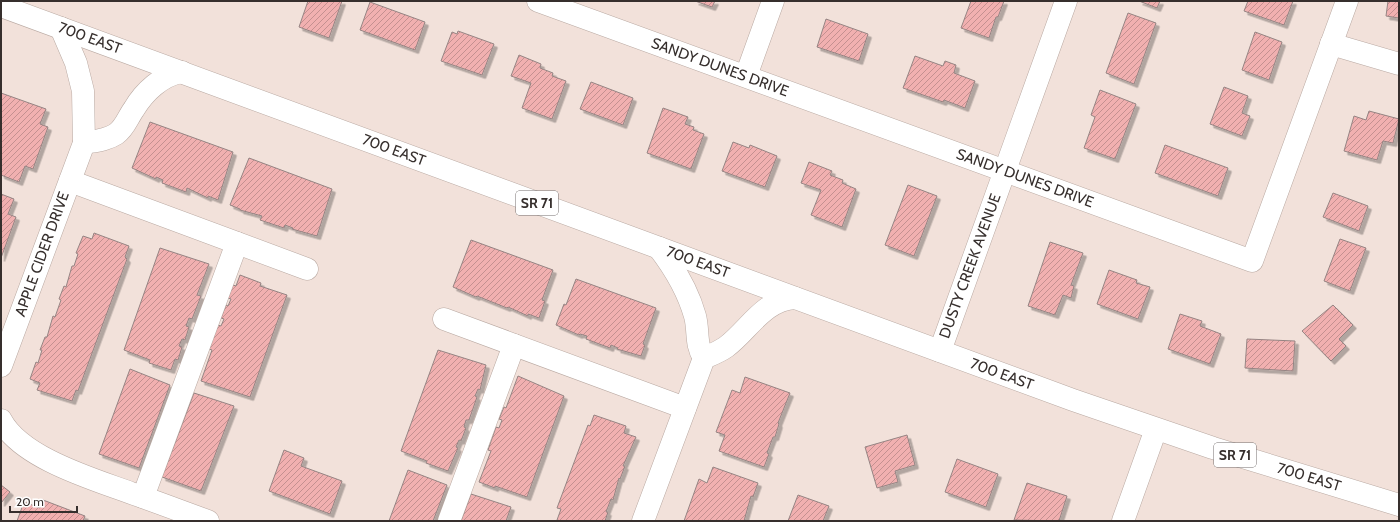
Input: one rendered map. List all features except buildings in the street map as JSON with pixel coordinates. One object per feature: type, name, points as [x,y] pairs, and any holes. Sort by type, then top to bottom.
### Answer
[{"type":"street","name":"SANDY DUNES DRIVE","points":[[538,1],[1252,261],[1347,1]]},
{"type":"street","points":[[746,76],[773,1]]},
{"type":"street","name":"DUSTY CREEK AVENUE","points":[[940,351],[1066,1]]},
{"type":"street","name":"700 EAST","points":[[1,6],[1156,429],[1399,505]]},
{"type":"street","name":"APPLE CIDER DRIVE","points":[[1,366],[84,142],[82,126],[83,91],[76,63],[61,28]]},
{"type":"street","points":[[1331,44],[1399,64]]},
{"type":"street","points":[[84,142],[105,139],[118,133],[145,95],[163,80],[176,73],[182,72]]},
{"type":"street","points":[[70,181],[308,269]]},
{"type":"street","points":[[143,497],[237,243]]},
{"type":"street","points":[[659,248],[680,278],[692,305],[697,325],[699,350],[704,358]]},
{"type":"street","points":[[643,521],[704,358],[724,348],[771,304],[786,298],[795,298]]},
{"type":"street","points":[[444,319],[685,408]]},
{"type":"street","points":[[449,521],[514,345]]},
{"type":"street","points":[[1,420],[19,440],[55,464],[208,521]]},
{"type":"street","points":[[1123,521],[1156,429]]}]
